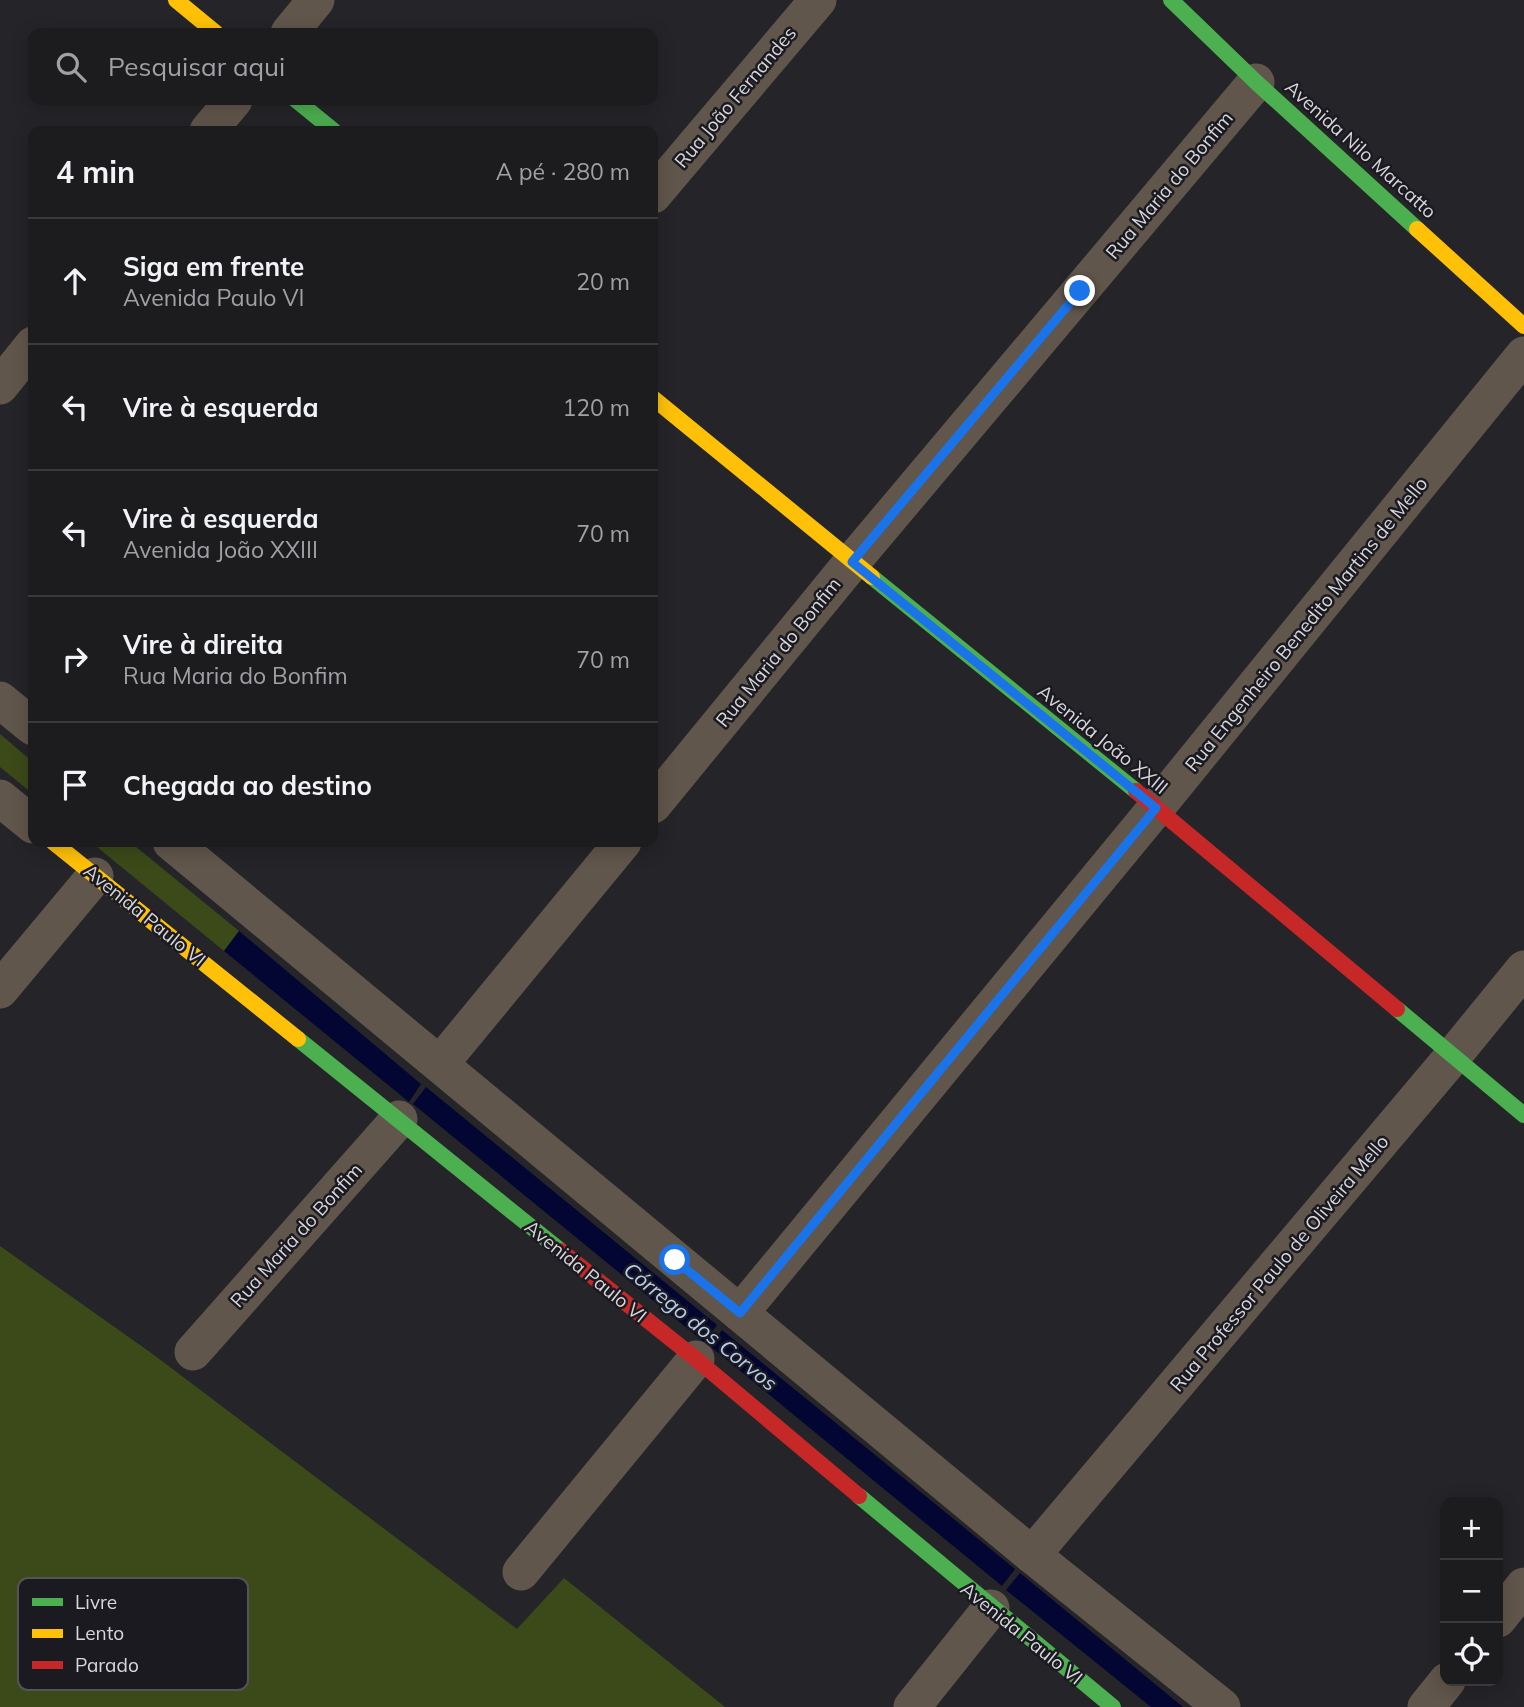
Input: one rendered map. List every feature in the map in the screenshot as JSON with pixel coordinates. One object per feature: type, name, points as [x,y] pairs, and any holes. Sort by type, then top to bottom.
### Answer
[{"type":"street","points":[[176,0],[210,28]]},
{"type":"street","points":[[293,28],[316,0]]},
{"type":"street","name":"Rua João Fernandes","points":[[658,189],[818,0]]},
{"type":"street","name":"Avenida Nilo Marcatto","points":[[1171,0],[1256,82],[1524,326]]},
{"type":"street","name":"Rua Maria do Bonfim","points":[[658,799],[852,562],[1256,82]]},
{"type":"street","points":[[212,126],[230,105]]},
{"type":"street","points":[[302,105],[328,126]]},
{"type":"street","points":[[0,386],[28,351]]},
{"type":"street","name":"Rua Engenheiro Benedito Martins de Mello","points":[[740,1313],[1156,808],[1524,355]]},
{"type":"street","name":"Avenida João XXIII","points":[[658,402],[1156,808],[1524,1115]]},
{"type":"street","points":[[0,700],[28,723]]},
{"type":"street","points":[[0,798],[28,821]]},
{"type":"street","name":"Avenida Paulo VI","points":[[60,847],[696,1359],[991,1608],[1113,1707]]},
{"type":"street","points":[[177,847],[1031,1555],[1222,1707]]},
{"type":"street","points":[[440,1064],[619,847]]},
{"type":"street","points":[[0,990],[95,876]]},
{"type":"street","name":"Rua Professor Paulo de Oliveira Mello","points":[[1031,1555],[1524,969]]},
{"type":"street","name":"Rua Maria do Bonfim","points":[[192,1352],[399,1119]]},
{"type":"street","points":[[521,1572],[696,1359]]},
{"type":"street","points":[[1503,1613],[1524,1586]]},
{"type":"street","points":[[912,1707],[991,1608]]},
{"type":"street","points":[[1426,1707],[1443,1686]]},
{"type":"green space","points":[[0,734],[28,758],[28,790],[0,767]]},
{"type":"green space","points":[[97,847],[136,847],[239,931],[224,951]]},
{"type":"green space","points":[[0,1246],[154,1355],[517,1629],[564,1578],[725,1707],[0,1707]]},
{"type":"water","points":[[239,931],[421,1084],[409,1102],[224,951]]},
{"type":"water","name":"Córrego dos Corvos","points":[[426,1087],[717,1325],[704,1342],[413,1104]]},
{"type":"water","points":[[722,1330],[1015,1569],[1002,1586],[710,1346]]},
{"type":"water","points":[[1020,1573],[1183,1707],[1151,1707],[1006,1590]]},
{"type":"traffic: fast","points":[[1171,0],[1256,82],[1417,229]]},
{"type":"traffic: fast","points":[[302,105],[328,126]]},
{"type":"traffic: fast","points":[[872,577],[1136,791]]},
{"type":"traffic: fast","points":[[1397,1009],[1524,1115]]},
{"type":"traffic: fast","points":[[298,1039],[561,1251]]},
{"type":"traffic: fast","points":[[859,1496],[1113,1707]]},
{"type":"traffic: slow","points":[[176,0],[210,28]]},
{"type":"traffic: slow","points":[[1417,229],[1524,326]]},
{"type":"traffic: slow","points":[[658,402],[872,577]]},
{"type":"traffic: slow","points":[[59,847],[298,1039]]},
{"type":"traffic: jam","points":[[1136,791],[1397,1009]]},
{"type":"traffic: jam","points":[[561,1251],[696,1359],[859,1496]]},
{"type":"route","points":[[675,1260],[740,1313],[1156,808],[852,562],[1080,291]]}]
